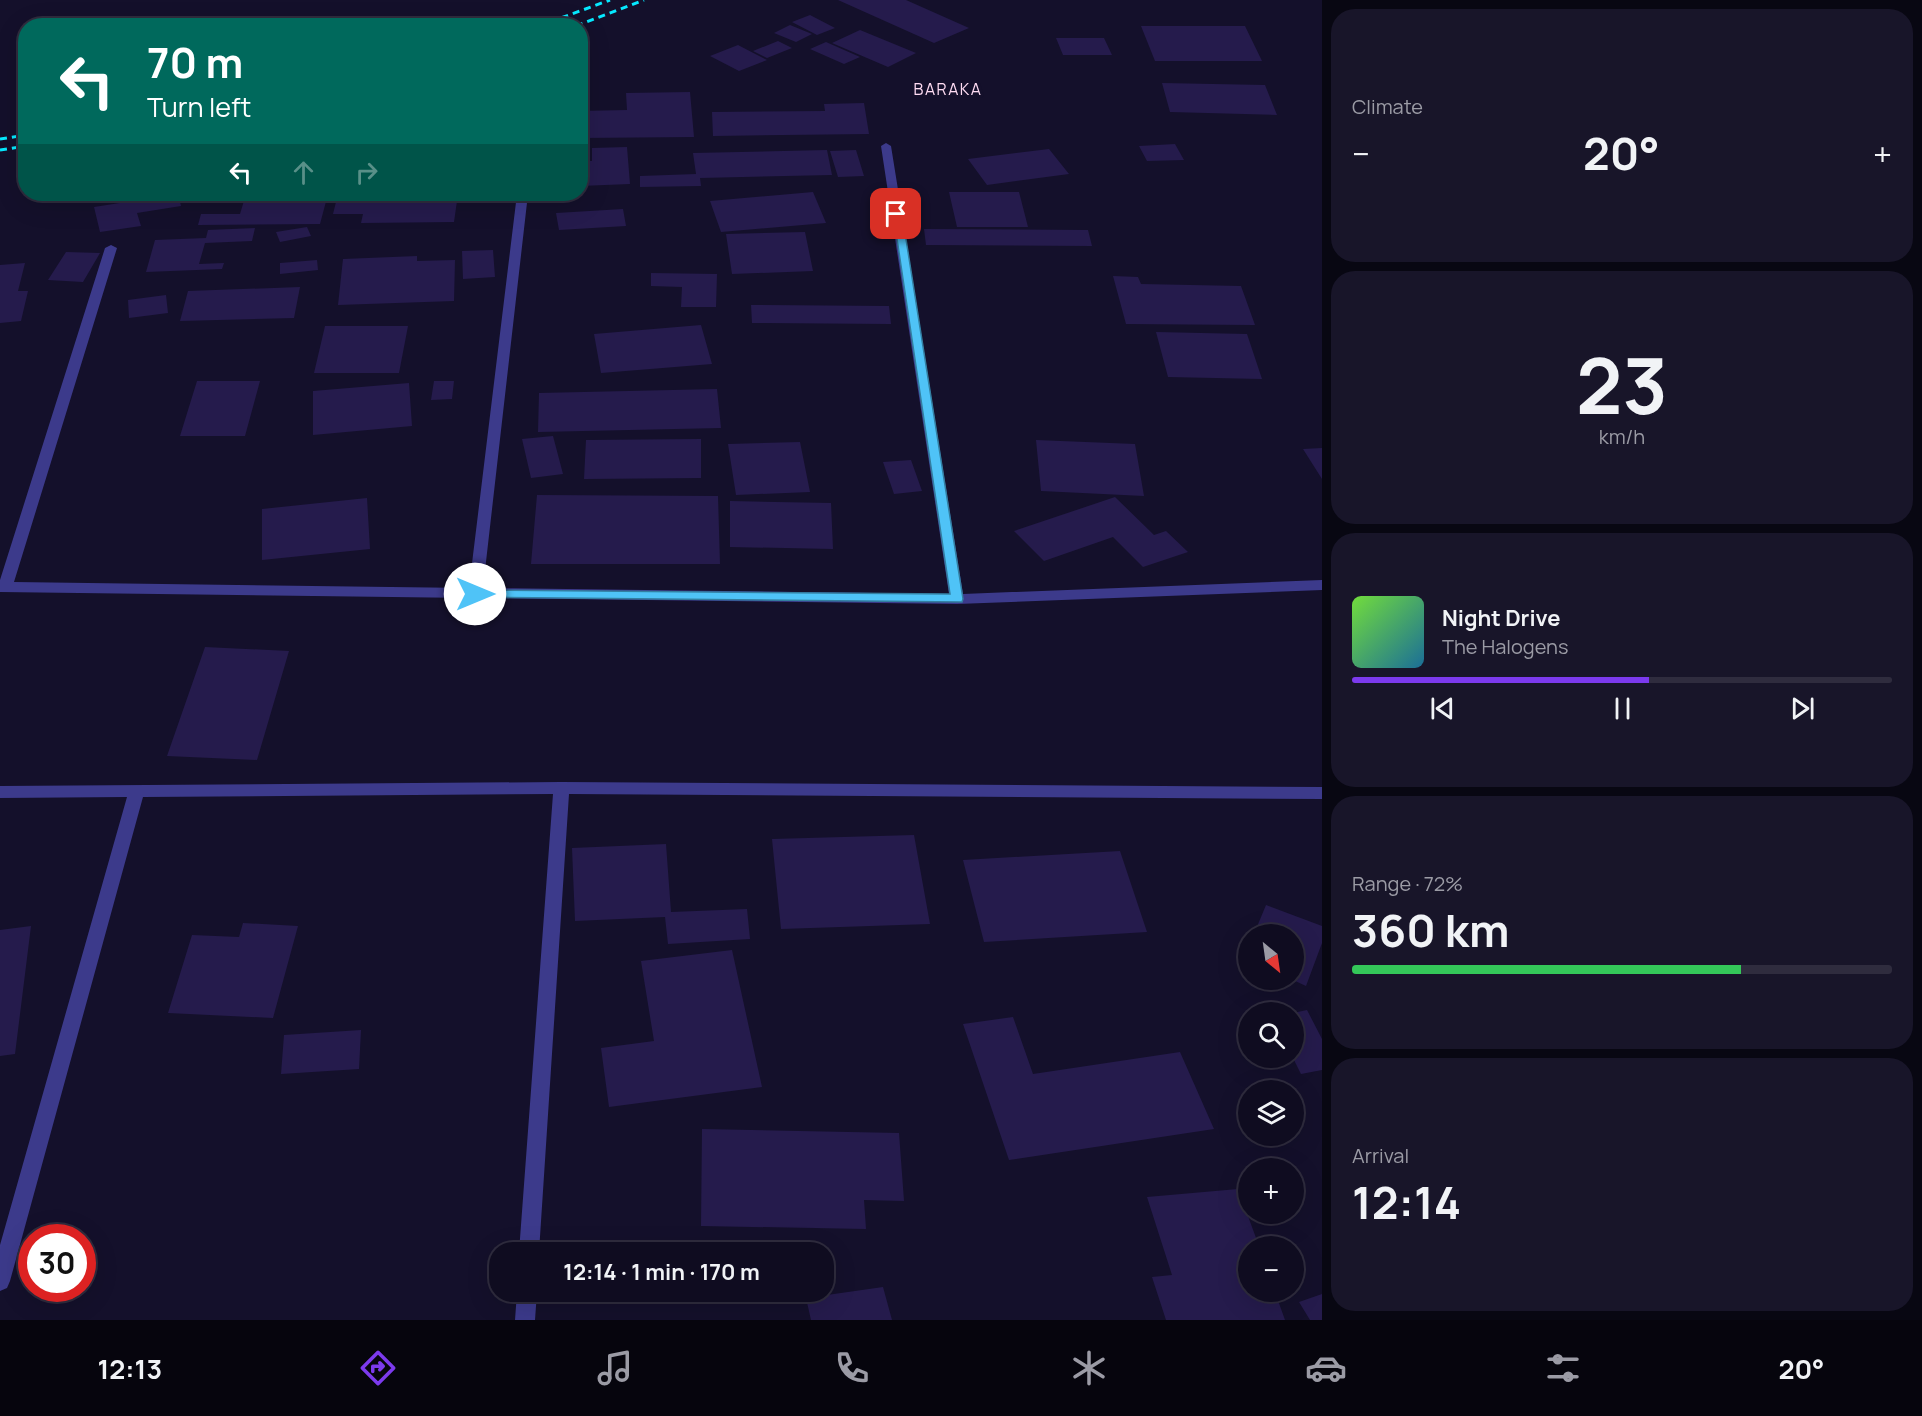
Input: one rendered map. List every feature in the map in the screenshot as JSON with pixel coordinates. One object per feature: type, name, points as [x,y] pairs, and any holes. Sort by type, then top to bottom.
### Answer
[{"type":"street","points":[[886,146],[957,599]]},
{"type":"street","points":[[475,594],[522,201]]},
{"type":"street","points":[[111,248],[3,587],[957,599],[1322,585]]},
{"type":"street","points":[[530,1242],[561,788]]},
{"type":"street","points":[[0,792],[561,788],[1322,793]]},
{"type":"street","points":[[0,1281],[137,790]]},
{"type":"street","points":[[525,1320],[526,1302]]},
{"type":"building","points":[[838,0],[906,0],[969,28],[934,43]]},
{"type":"building","points":[[810,15],[835,28],[817,35],[792,22]]},
{"type":"building","points":[[790,25],[812,34],[796,42],[774,33]]},
{"type":"building","points":[[1141,26],[1245,26],[1262,61],[1155,61]]},
{"type":"building","points":[[860,30],[916,53],[888,67],[832,43]]},
{"type":"building","points":[[1056,38],[1104,38],[1112,55],[1063,55]]},
{"type":"building","points":[[778,41],[792,48],[767,58],[753,51]]},
{"type":"building","points":[[826,42],[860,57],[844,64],[810,49]]},
{"type":"building","points":[[738,45],[767,60],[739,71],[710,56]]},
{"type":"building","points":[[1162,83],[1265,85],[1277,115],[1170,112]]},
{"type":"building","points":[[690,92],[694,137],[588,138],[588,111],[627,110],[626,93]]},
{"type":"building","points":[[864,103],[869,134],[713,136],[712,112],[825,111],[824,104]]},
{"type":"building","points":[[1175,144],[1184,160],[1147,161],[1139,146]]},
{"type":"building","points":[[627,147],[630,184],[588,186],[588,161],[592,161],[592,148]]},
{"type":"building","points":[[1049,149],[1069,174],[987,185],[968,159]]},
{"type":"building","points":[[827,150],[832,175],[700,178],[701,186],[640,187],[640,176],[696,174],[693,153]]},
{"type":"building","points":[[856,150],[864,176],[838,177],[830,151]]},
{"type":"building","points":[[813,192],[826,223],[721,232],[710,201]]},
{"type":"building","points":[[949,192],[1019,192],[1028,227],[957,227]]},
{"type":"building","points":[[133,201],[180,201],[181,206],[137,213],[141,226],[100,232],[94,207]]},
{"type":"building","points":[[244,201],[326,201],[320,224],[198,225],[201,214],[240,214]]},
{"type":"building","points":[[336,201],[457,201],[454,222],[361,223],[363,214],[333,214]]},
{"type":"building","points":[[623,209],[626,226],[559,230],[556,213]]},
{"type":"building","points":[[307,227],[311,236],[280,242],[276,232]]},
{"type":"building","points":[[255,228],[252,241],[205,243],[199,264],[224,263],[222,269],[146,272],[155,240],[206,238],[208,230]]},
{"type":"building","points":[[924,229],[1088,230],[1092,246],[926,245]]},
{"type":"building","points":[[805,232],[813,271],[732,274],[726,234]]},
{"type":"building","points":[[493,250],[495,277],[463,279],[462,251]]},
{"type":"building","points":[[66,252],[100,253],[83,282],[48,280]]},
{"type":"building","points":[[417,256],[417,261],[455,260],[454,301],[338,305],[343,259]]},
{"type":"building","points":[[317,260],[318,270],[280,274],[280,263]]},
{"type":"building","points":[[25,263],[18,291],[28,291],[21,321],[0,323],[0,265]]},
{"type":"building","points":[[651,273],[717,274],[716,307],[681,307],[682,287],[651,286]]},
{"type":"building","points":[[1113,276],[1138,277],[1141,284],[1241,286],[1255,325],[1126,324]]},
{"type":"building","points":[[300,287],[294,318],[180,321],[188,291]]},
{"type":"building","points":[[166,295],[168,313],[129,318],[128,300]]},
{"type":"building","points":[[751,305],[889,306],[891,324],[752,323]]},
{"type":"building","points":[[701,325],[712,364],[601,373],[594,334]]},
{"type":"building","points":[[325,326],[408,326],[399,373],[314,373]]},
{"type":"building","points":[[1156,332],[1247,334],[1262,379],[1168,377]]},
{"type":"building","points":[[197,381],[260,381],[245,436],[180,436]]},
{"type":"building","points":[[434,381],[454,381],[452,399],[431,400]]},
{"type":"building","points":[[409,383],[412,426],[313,435],[313,391]]},
{"type":"building","points":[[717,389],[721,428],[538,432],[539,393]]},
{"type":"building","points":[[553,436],[563,474],[531,478],[522,439]]},
{"type":"building","points":[[701,439],[701,478],[584,479],[586,440]]},
{"type":"building","points":[[1036,440],[1135,444],[1144,496],[1041,491]]},
{"type":"building","points":[[800,442],[810,492],[736,495],[728,444]]},
{"type":"building","points":[[1322,448],[1322,479],[1303,449]]},
{"type":"building","points":[[911,460],[922,491],[894,494],[883,462]]},
{"type":"building","points":[[537,495],[718,496],[720,564],[531,564]]},
{"type":"building","points":[[1115,497],[1154,535],[1166,531],[1188,552],[1143,567],[1113,537],[1044,561],[1014,531]]},
{"type":"building","points":[[367,498],[370,549],[262,560],[262,509]]},
{"type":"building","points":[[730,501],[831,503],[833,549],[730,547]]},
{"type":"building","points":[[205,647],[289,651],[257,760],[167,756]]},
{"type":"building","points":[[914,835],[930,924],[781,929],[772,839]]},
{"type":"building","points":[[666,844],[671,912],[747,909],[750,939],[668,944],[665,917],[575,921],[572,848]]},
{"type":"building","points":[[1120,851],[1147,932],[984,942],[963,860]]},
{"type":"building","points":[[1266,905],[1322,926],[1322,943],[1306,986],[1304,985],[1304,924],[1258,924]]},
{"type":"building","points":[[243,923],[298,926],[273,1018],[168,1013],[192,935],[239,937]]},
{"type":"building","points":[[31,926],[15,1054],[0,1056],[0,930]]},
{"type":"building","points":[[732,950],[762,1087],[609,1107],[601,1048],[654,1041],[641,961]]},
{"type":"building","points":[[1307,1010],[1322,1039],[1322,1070],[1301,1074],[1298,1068],[1304,1068],[1304,1011]]},
{"type":"building","points":[[1013,1017],[1033,1074],[1180,1052],[1214,1129],[1009,1160],[963,1024]]},
{"type":"building","points":[[361,1030],[359,1069],[281,1074],[284,1035]]},
{"type":"building","points":[[702,1129],[899,1133],[904,1201],[864,1200],[866,1229],[701,1226]]},
{"type":"building","points":[[1238,1189],[1238,1224],[1251,1224],[1255,1236],[1238,1236],[1238,1302],[1279,1302],[1285,1320],[1166,1320],[1152,1277],[1172,1275],[1147,1197]]},
{"type":"building","points":[[883,1287],[892,1320],[811,1320],[807,1302],[834,1302],[834,1294]]},
{"type":"building","points":[[1322,1294],[1322,1320],[1310,1320],[1299,1302]]},
{"type":"railway","points":[[561,18],[610,0]]},
{"type":"railway","points":[[588,21],[644,0]]},
{"type":"railway","points":[[0,139],[18,136]]},
{"type":"railway","points":[[0,150],[18,147]]},
{"type":"district","name":"BARAKA","points":[[948,89]]},
{"type":"route","points":[[475,594],[957,599],[896,214]]}]
